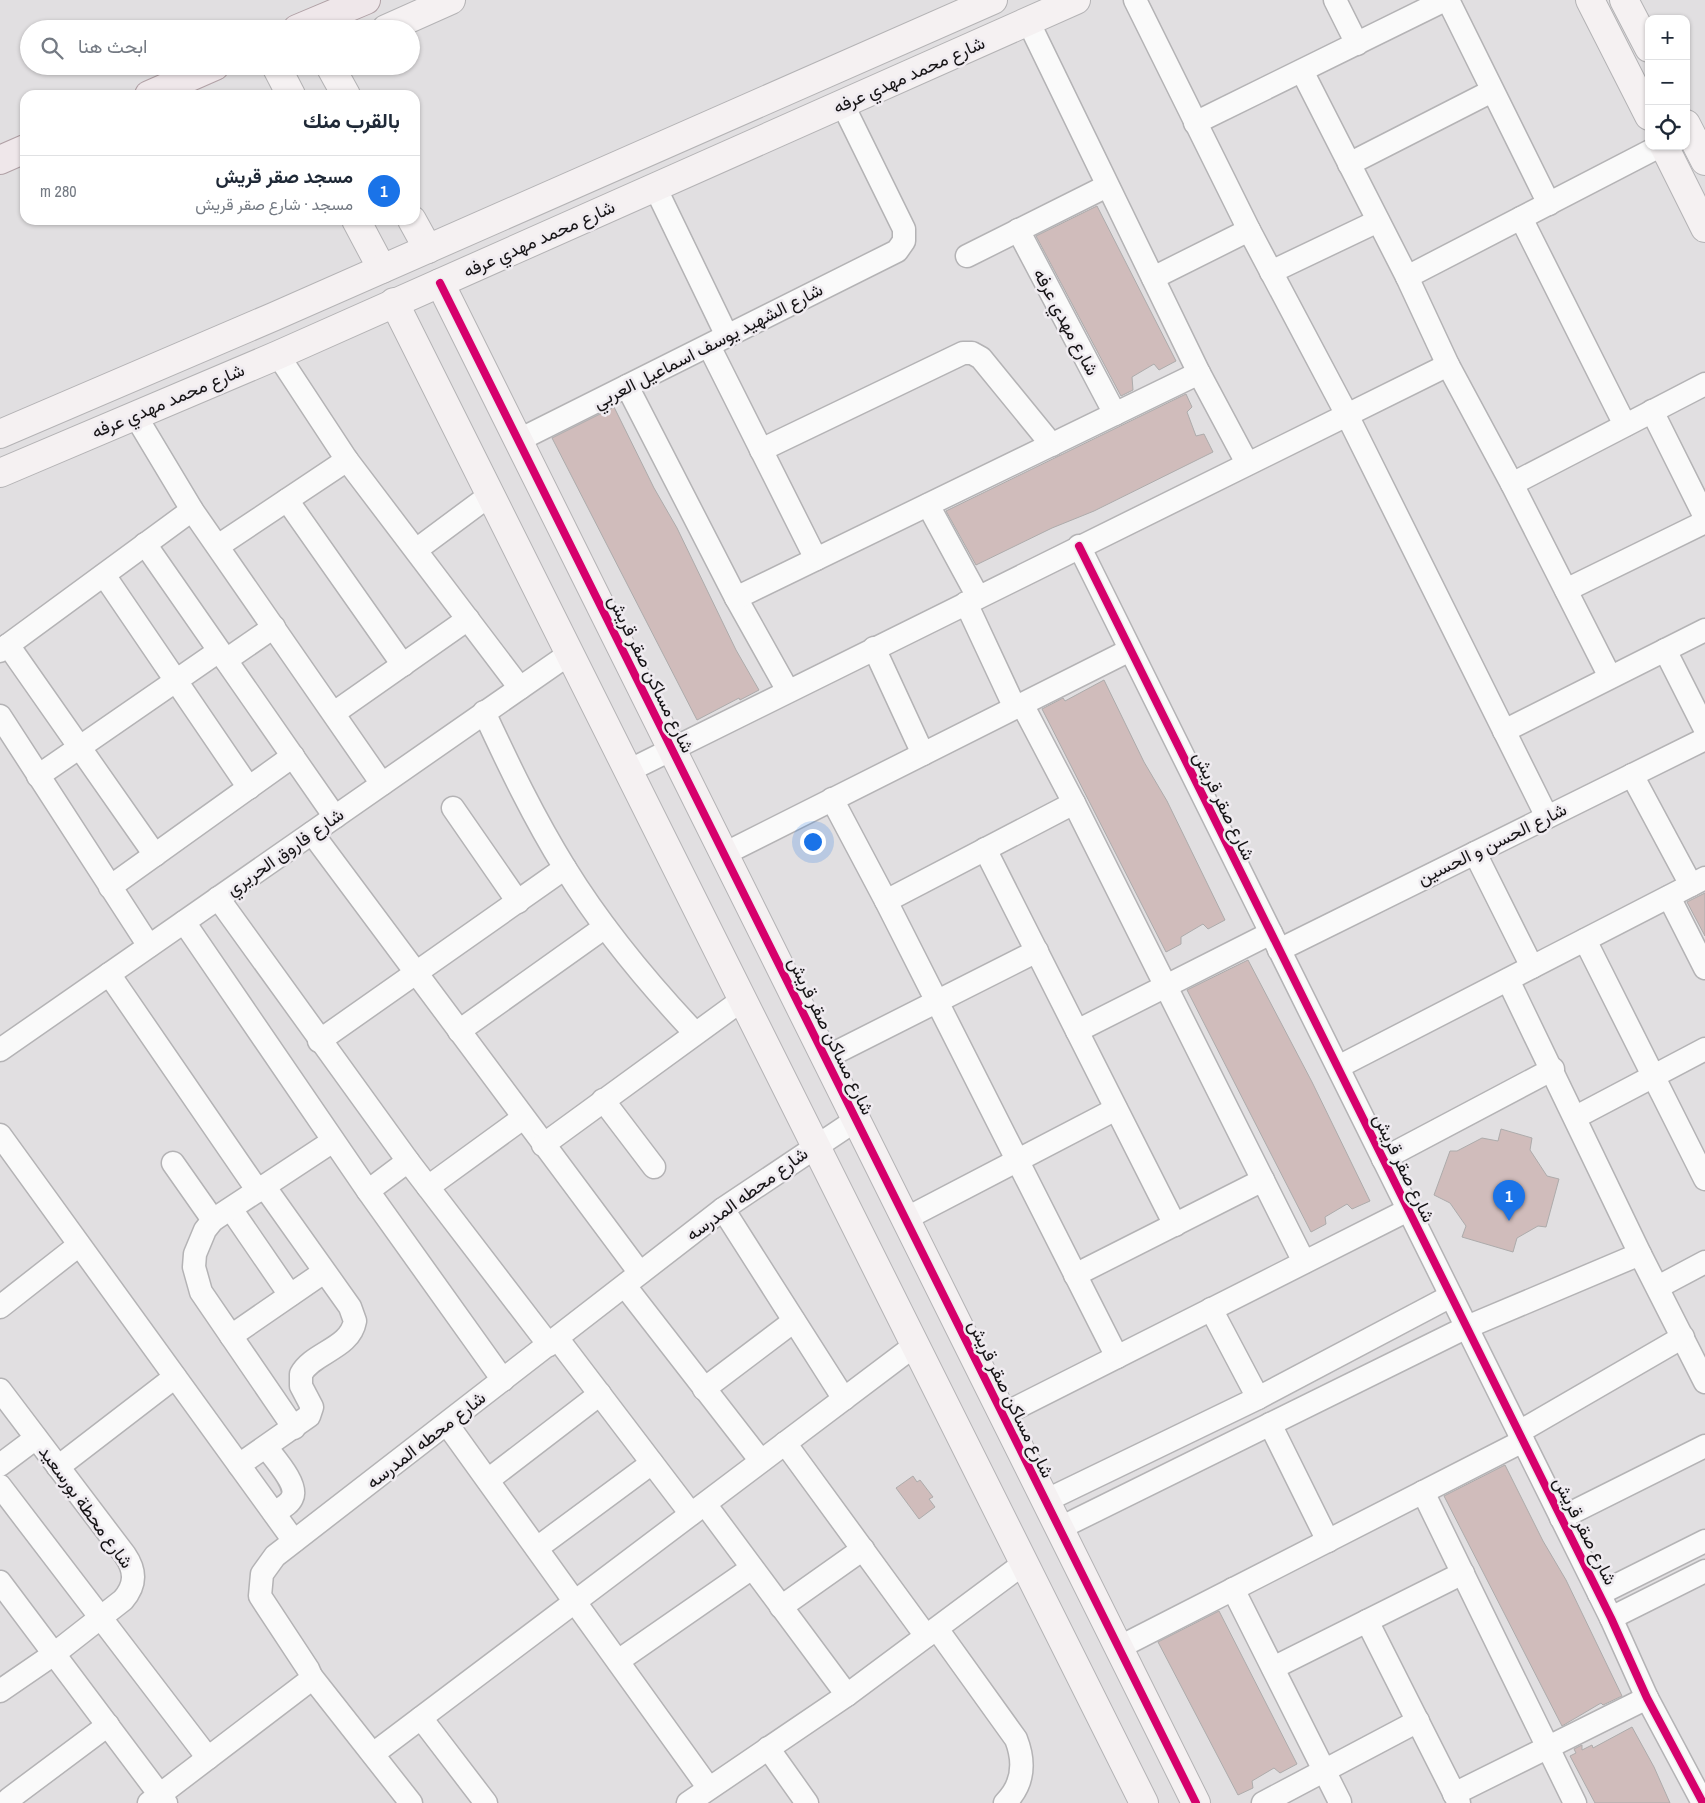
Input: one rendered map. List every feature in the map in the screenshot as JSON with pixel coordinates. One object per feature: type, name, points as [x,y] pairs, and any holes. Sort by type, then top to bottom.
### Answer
[{"type":"main road","points":[[323,20],[366,0]]},
{"type":"main road","points":[[160,90],[195,75]]},
{"type":"main road","points":[[0,160],[20,151]]},
{"type":"street","points":[[406,20],[451,0]]},
{"type":"street","name":"شارع محمد مهدي عرفه","points":[[0,434],[274,317],[993,0]]},
{"type":"street","name":"شارع محمد مهدي عرفه","points":[[0,473],[231,374],[278,356],[394,302],[843,105],[1076,0]]},
{"type":"street","points":[[1135,0],[1249,230],[1346,413],[1547,817]]},
{"type":"street","points":[[1335,0],[1357,44]]},
{"type":"street","points":[[1195,123],[1446,0],[1549,204]]},
{"type":"street","points":[[1590,0],[1645,108]]},
{"type":"street","points":[[1624,0],[1645,40]]},
{"type":"street","points":[[1028,21],[1199,373],[1247,463]]},
{"type":"street","points":[[1302,71],[1407,277],[1448,364],[1512,484],[1610,678]]},
{"type":"street","points":[[281,75],[288,90]]},
{"type":"street","points":[[335,75],[343,90]]},
{"type":"street","points":[[1349,164],[1492,90]]},
{"type":"street","name":"شارع الشهيد يوسف اسماعيل العربي","points":[[519,440],[897,251],[904,241],[904,230],[843,105]]},
{"type":"street","points":[[1676,172],[1705,160],[1690,132]]},
{"type":"street","points":[[1407,277],[1654,150]]},
{"type":"street","points":[[1664,150],[1701,211]]},
{"type":"street","points":[[967,256],[1107,186]]},
{"type":"street","points":[[655,187],[761,450],[816,559]]},
{"type":"street","points":[[1521,218],[1625,425]]},
{"type":"street","points":[[1271,272],[1378,220]]},
{"type":"street","points":[[359,225],[382,269]]},
{"type":"street","points":[[415,225],[428,249]]},
{"type":"street","name":"شارع مهدي عرفه","points":[[1018,230],[1115,414]]},
{"type":"street","points":[[1152,278],[1249,230]]},
{"type":"street","name":"شارع مساكن صقر قريش","points":[[440,283],[1058,1529],[1196,1803]]},
{"type":"street","points":[[394,302],[814,1146],[1144,1803]]},
{"type":"street","points":[[274,317],[269,323],[267,337],[272,351],[278,356],[348,460],[520,688]]},
{"type":"street","points":[[227,336],[238,351],[238,364],[231,374]]},
{"type":"street","points":[[761,450],[963,353],[972,353],[981,358],[1052,445]]},
{"type":"street","points":[[628,771],[1448,364]]},
{"type":"street","points":[[736,598],[1199,373]]},
{"type":"street","points":[[1512,484],[1705,384]]},
{"type":"street","points":[[627,386],[736,598],[788,692]]},
{"type":"street","points":[[1652,411],[1705,517]]},
{"type":"street","points":[[135,415],[192,510],[382,784]]},
{"type":"street","points":[[218,546],[348,460]]},
{"type":"street","points":[[416,550],[490,494]]},
{"type":"street","points":[[287,500],[403,664]]},
{"type":"street","points":[[928,505],[1018,706],[1074,803],[1304,1262]]},
{"type":"street","points":[[155,855],[80,747],[4,648],[192,510]]},
{"type":"street","points":[[1566,590],[1705,522]]},
{"type":"street","points":[[145,544],[335,817]]},
{"type":"street","name":"شارع صقر قريش","points":[[1079,546],[1612,1618],[1648,1698],[1703,1803]]},
{"type":"street","points":[[104,575],[249,788]]},
{"type":"street","points":[[334,713],[468,619]]},
{"type":"street","points":[[38,776],[176,681],[274,627]]},
{"type":"street","points":[[1504,731],[1705,630]]},
{"type":"street","points":[[874,648],[923,754]]},
{"type":"street","points":[[724,854],[1130,650]]},
{"type":"street","points":[[1665,650],[1705,729]]},
{"type":"street","name":"شارع فاروق الحريري","points":[[0,1050],[569,654]]},
{"type":"street","points":[[484,712],[537,820],[565,868],[605,928],[663,999],[695,1033]]},
{"type":"street","points":[[2,724],[149,946]]},
{"type":"street","name":"شارع الحسن و الحسين","points":[[1077,1031],[1166,986],[1275,942],[1475,853],[1705,739]]},
{"type":"street","points":[[110,887],[293,756]]},
{"type":"street","points":[[1338,1067],[1698,882],[1632,775]]},
{"type":"street","points":[[832,799],[886,901],[1117,1357]]},
{"type":"street","points":[[886,901],[1074,803]]},
{"type":"street","points":[[453,808],[518,902]]},
{"type":"street","points":[[312,833],[543,1145],[704,1389],[761,1461]]},
{"type":"street","points":[[985,849],[1175,1225]]},
{"type":"street","points":[[1475,853],[1532,967]]},
{"type":"street","points":[[319,1041],[565,868]]},
{"type":"street","points":[[1669,897],[1705,968]]},
{"type":"street","points":[[218,898],[319,1041],[428,1187],[553,1341],[600,1394],[652,1463],[698,1509],[752,1568],[847,1695]]},
{"type":"street","points":[[184,922],[333,1141],[503,1380]]},
{"type":"street","points":[[458,1031],[605,928]]},
{"type":"street","points":[[1584,940],[1705,1179]]},
{"type":"street","points":[[825,1058],[1037,951]]},
{"type":"street","points":[[110,974],[261,1189],[354,1314],[354,1329],[344,1341],[304,1369],[300,1380],[310,1402],[312,1412],[309,1416],[239,1466]]},
{"type":"street","points":[[1508,980],[1553,1069],[1640,1254],[1705,1382]]},
{"type":"street","points":[[543,1145],[742,1000]]},
{"type":"street","points":[[1576,1117],[1705,1049]]},
{"type":"street","points":[[1383,1159],[1553,1069]]},
{"type":"street","points":[[604,1100],[654,1167]]},
{"type":"street","points":[[905,1219],[1116,1109]]},
{"type":"street","points":[[428,1187],[523,1118]]},
{"type":"street","name":"شارع محطه المدرسه","points":[[411,1803],[311,1676],[260,1596],[262,1574],[267,1564],[294,1541],[448,1424],[723,1209],[814,1146],[856,1120]]},
{"type":"street","points":[[0,1135],[294,1541]]},
{"type":"street","points":[[294,1428],[201,1292],[194,1267],[198,1241],[222,1214],[333,1141]]},
{"type":"street","points":[[368,1191],[408,1161]]},
{"type":"street","points":[[173,1163],[222,1214],[290,1295]]},
{"type":"street","points":[[1075,1275],[1263,1180]]},
{"type":"street","points":[[723,1209],[844,1399]]},
{"type":"street","points":[[1002,1415],[1408,1210]]},
{"type":"street","points":[[0,1307],[79,1245]]},
{"type":"street","points":[[1058,1529],[1467,1327],[1640,1254]]},
{"type":"street","points":[[1658,1287],[1705,1262]]},
{"type":"street","points":[[231,1336],[324,1272]]},
{"type":"street","points":[[1045,1501],[1258,1398],[1451,1296]]},
{"type":"street","points":[[1211,1309],[1258,1398]]},
{"type":"street","points":[[704,1389],[794,1321]]},
{"type":"street","points":[[1118,1648],[1423,1492],[1521,1436],[1683,1336]]},
{"type":"street","points":[[373,1754],[914,1346]]},
{"type":"street","points":[[58,1467],[175,1377]]},
{"type":"street","name":"شارع محطة بورسعيد","points":[[0,1390],[125,1556],[134,1573],[130,1592],[54,1654],[0,1690]]},
{"type":"street","points":[[488,1480],[600,1394]]},
{"type":"street","points":[[448,1424],[708,1787]]},
{"type":"street","points":[[1270,1424],[1328,1541]]},
{"type":"street","points":[[0,1465],[36,1438]]},
{"type":"street","points":[[785,1443],[863,1550],[932,1632],[1016,1739],[1021,1753],[1022,1768],[1019,1783],[1012,1796],[1005,1803]]},
{"type":"street","points":[[266,1446],[291,1482],[294,1492],[290,1502],[274,1514]]},
{"type":"street","points":[[1561,1518],[1705,1446]]},
{"type":"street","points":[[537,1548],[652,1463]]},
{"type":"street","points":[[0,1486],[208,1758]]},
{"type":"street","points":[[1423,1492],[1575,1803]]},
{"type":"street","points":[[1599,1594],[1705,1541]]},
{"type":"street","points":[[781,1607],[863,1550]]},
{"type":"street","points":[[688,1803],[708,1787],[847,1695],[1023,1564]]},
{"type":"street","points":[[618,1661],[752,1568]]},
{"type":"street","points":[[1612,1618],[1705,1571]]},
{"type":"street","points":[[1273,1668],[1463,1574]]},
{"type":"street","points":[[0,1582],[108,1725],[158,1800],[208,1758],[305,1685],[311,1676]]},
{"type":"street","points":[[1233,1589],[1340,1802]]},
{"type":"street","points":[[1367,1621],[1456,1799],[1548,1747],[1648,1698]]},
{"type":"street","points":[[421,1718],[486,1803]]},
{"type":"street","points":[[1263,1803],[1418,1721]]},
{"type":"street","points":[[9,1799],[108,1725]]},
{"type":"street","points":[[768,1748],[807,1803]]},
{"type":"building","points":[[1097,206],[1176,361],[1159,370],[1154,364],[1132,377],[1133,390],[1121,396],[1036,236]]},
{"type":"building","points":[[1186,394],[1192,407],[1187,412],[1196,436],[1204,434],[1213,452],[1094,511],[1052,528],[976,565],[946,511]]},
{"type":"building","points":[[614,407],[654,488],[677,528],[736,650],[759,690],[740,700],[739,698],[697,720],[552,438]]},
{"type":"building","points":[[1104,680],[1144,762],[1167,801],[1225,920],[1208,929],[1203,924],[1181,937],[1181,944],[1166,952],[1042,709],[1063,698],[1065,701]]},
{"type":"building","points":[[1705,893],[1705,936],[1687,902]]},
{"type":"building","points":[[1248,960],[1312,1082],[1370,1201],[1352,1209],[1347,1204],[1325,1217],[1326,1224],[1311,1232],[1187,990]]},
{"type":"building","points":[[1501,1129],[1532,1138],[1530,1150],[1547,1176],[1559,1179],[1546,1227],[1538,1226],[1517,1238],[1513,1252],[1462,1237],[1466,1226],[1450,1203],[1434,1195],[1450,1151],[1457,1151],[1482,1138],[1498,1141]]},
{"type":"building","points":[[1505,1465],[1543,1541],[1566,1580],[1622,1696],[1603,1705],[1601,1703],[1562,1726],[1444,1496]]},
{"type":"building","points":[[913,1476],[917,1482],[920,1480],[933,1497],[929,1499],[935,1507],[919,1519],[896,1488]]},
{"type":"building","points":[[1219,1611],[1297,1764],[1280,1773],[1274,1768],[1252,1781],[1253,1788],[1238,1795],[1158,1642]]},
{"type":"building","points":[[1632,1727],[1654,1767],[1670,1803],[1595,1803],[1570,1756],[1576,1753],[1574,1749],[1582,1745],[1582,1750],[1592,1745],[1593,1748]]},
{"type":"cycle path","points":[[440,283],[1196,1803]]},
{"type":"cycle path","points":[[1079,546],[1611,1618],[1647,1698],[1703,1803]]},
{"type":"place","name":"مسجد صقر قريش","points":[[1509,1221]]}]
